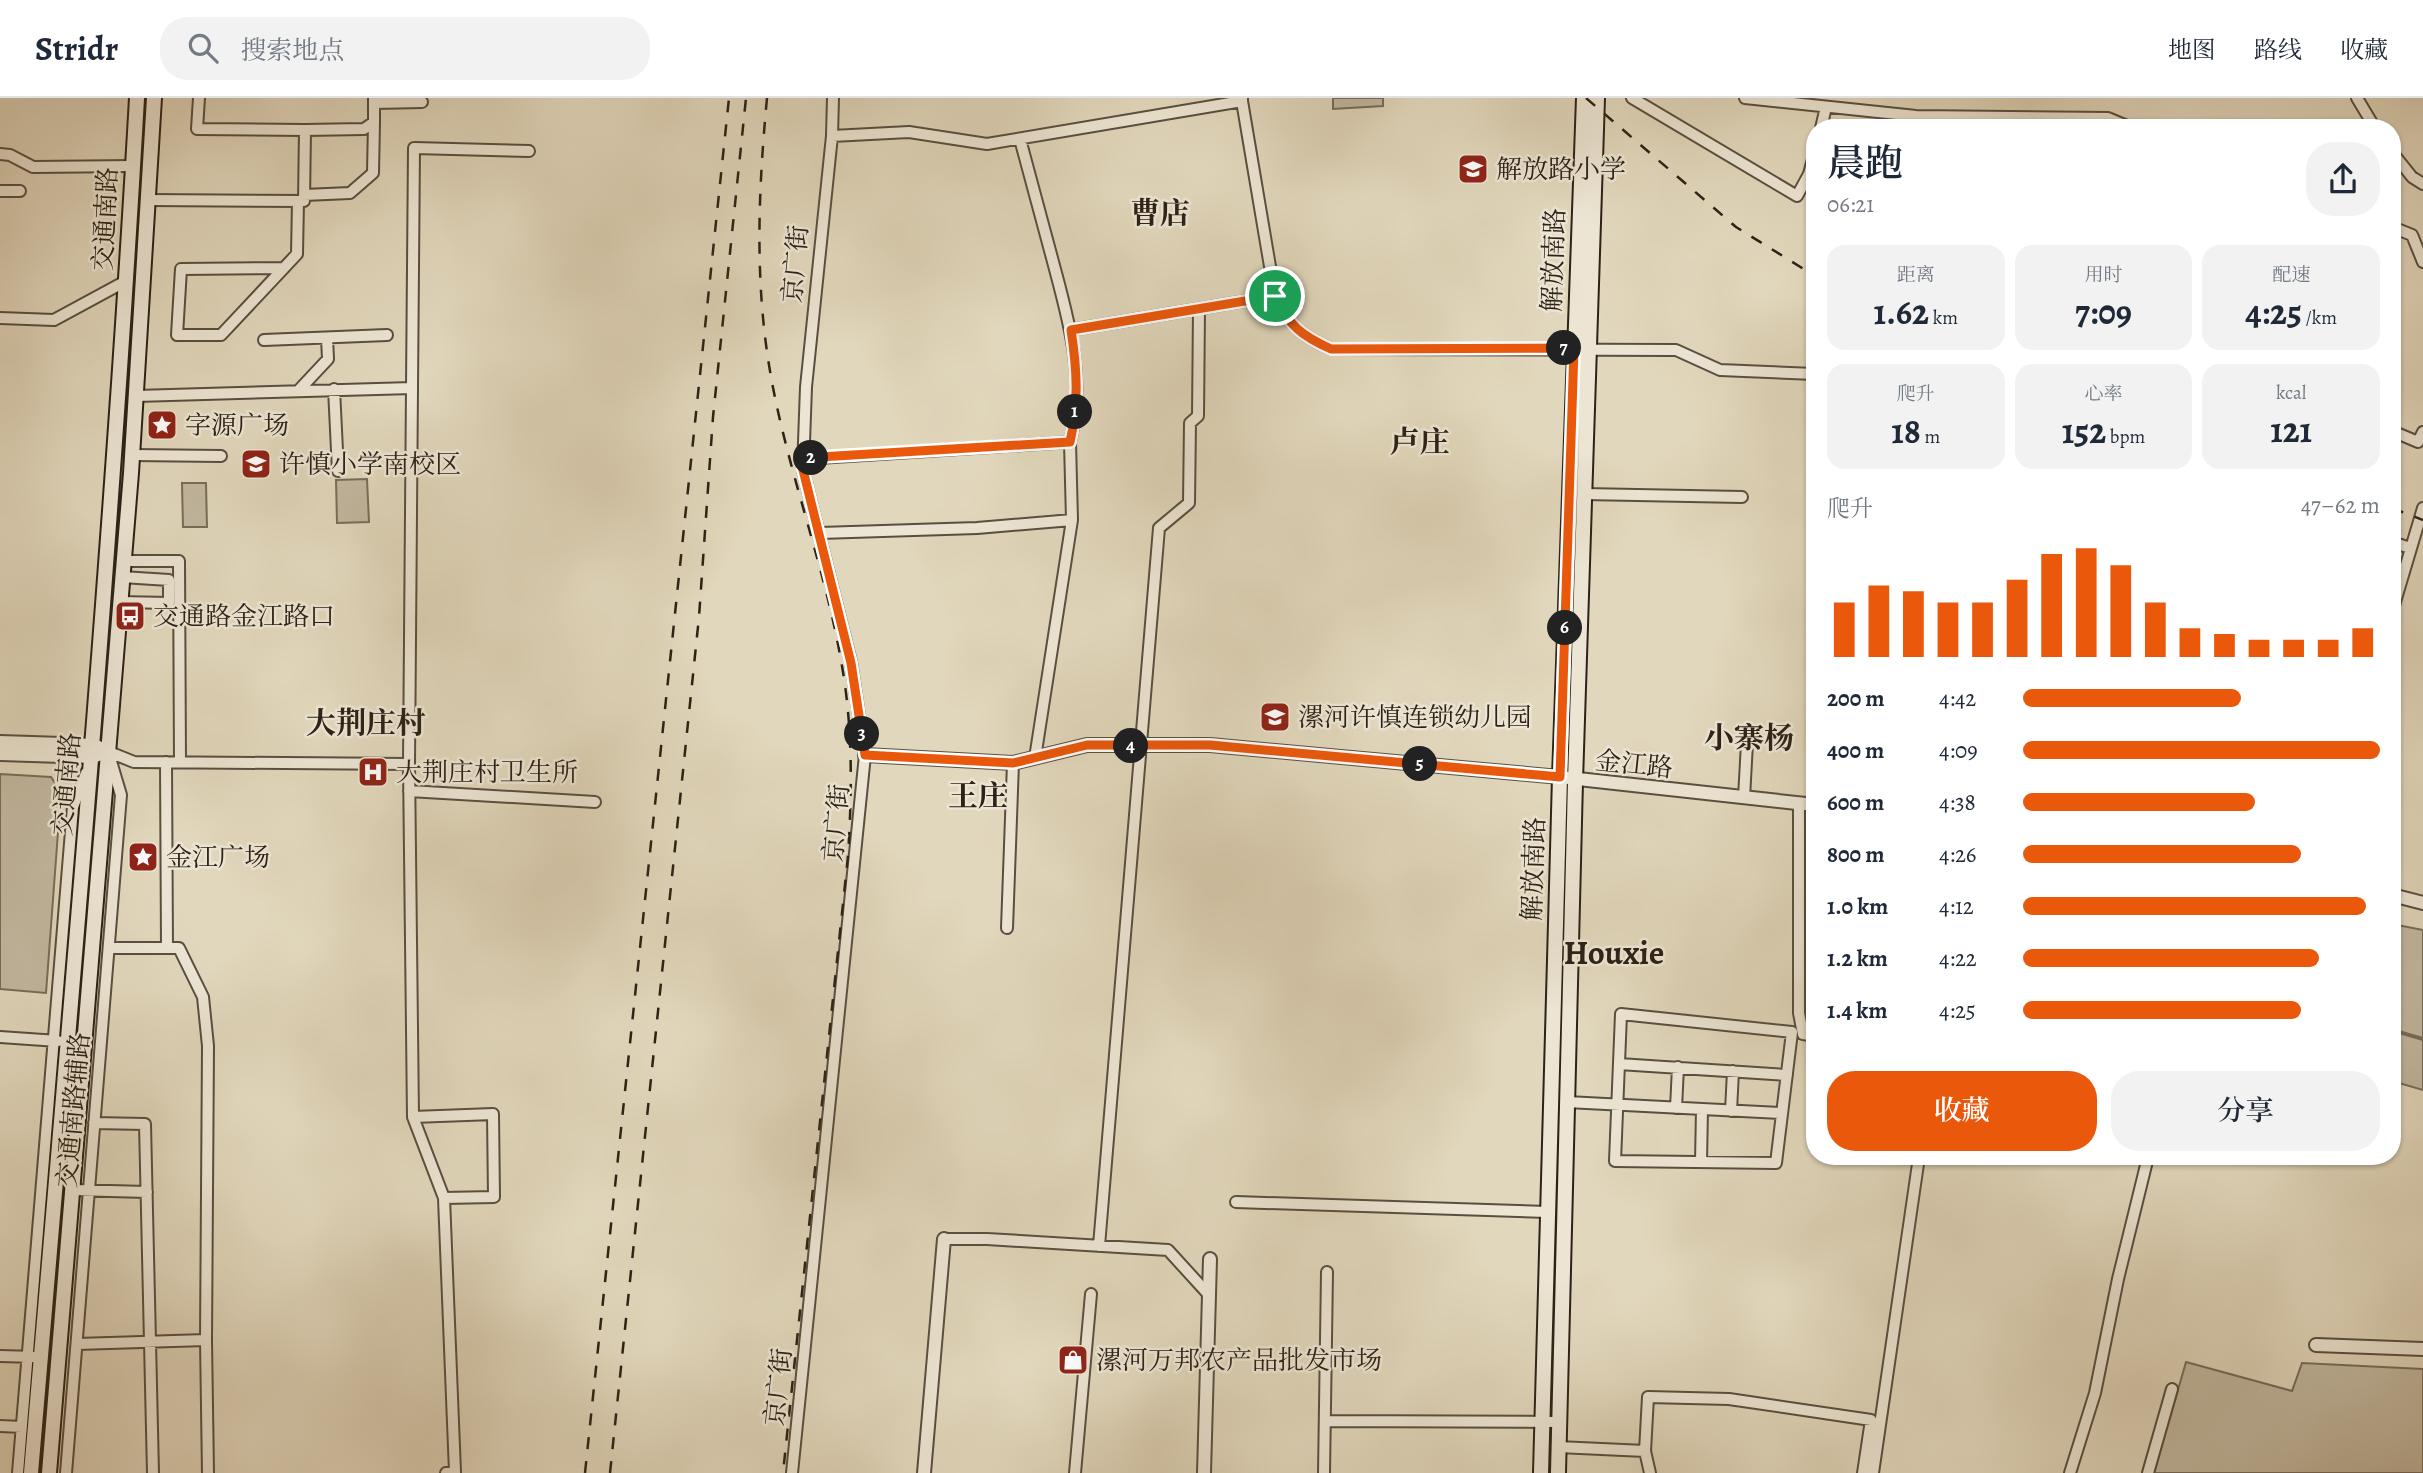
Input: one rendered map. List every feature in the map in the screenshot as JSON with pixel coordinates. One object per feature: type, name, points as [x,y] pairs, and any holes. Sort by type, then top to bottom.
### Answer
[{"type":"main road","name":"交通南路","points":[[31,1473],[34,1357],[48,1189],[93,751],[137,98]]},
{"type":"main road","name":"交通南路","points":[[49,1473],[131,473],[154,98]]},
{"type":"main road","name":"解放南路","points":[[1558,1473],[1584,494],[1581,348],[1584,100]]},
{"type":"main road","name":"解放南路","points":[[1542,1473],[1560,777],[1581,348]]},
{"type":"main road","points":[[113,472],[131,473]]},
{"type":"main road","points":[[61,1042],[85,1044]]},
{"type":"main road","points":[[48,1189],[73,1190]]},
{"type":"main road","points":[[34,1357],[59,1358]]},
{"type":"street","points":[[199,98],[197,129],[364,129],[373,122]]},
{"type":"street","name":"京广街","points":[[792,1473],[865,755],[851,663],[803,470],[806,387],[832,136],[833,98]]},
{"type":"street","points":[[1632,98],[1797,197],[1806,184]]},
{"type":"street","points":[[1745,98],[1916,116],[2110,119]]},
{"type":"street","points":[[2357,98],[2370,119]]},
{"type":"street","points":[[832,136],[909,132],[986,144],[1242,100],[1275,296],[1297,331],[1309,339],[1331,349],[1676,350],[1720,370],[1806,374]]},
{"type":"street","points":[[148,200],[301,198],[350,193],[373,173],[374,101],[422,102]]},
{"type":"street","points":[[1823,119],[1826,107]]},
{"type":"street","points":[[284,268],[181,269],[177,335],[221,335],[284,268],[297,254],[305,130]]},
{"type":"street","points":[[1020,139],[1071,330],[1077,371],[1077,399],[1070,442],[1072,520],[1035,758]]},
{"type":"street","points":[[446,1473],[455,1472],[443,1198],[413,1117],[408,764],[414,148],[528,151]]},
{"type":"street","points":[[0,154],[10,155],[33,167],[133,166]]},
{"type":"street","points":[[2401,163],[2412,177],[2423,184]]},
{"type":"street","points":[[0,191],[20,191]]},
{"type":"street","points":[[2401,231],[2412,235],[2423,262]]},
{"type":"street","points":[[0,318],[54,320],[126,281]]},
{"type":"street","points":[[1071,330],[1275,296]]},
{"type":"street","points":[[1099,1246],[1159,528],[1189,503],[1190,423],[1198,416],[1199,309]]},
{"type":"street","points":[[264,340],[387,335]]},
{"type":"street","points":[[299,390],[328,359],[327,338]]},
{"type":"street","points":[[136,396],[412,388]]},
{"type":"street","points":[[334,389],[338,471]]},
{"type":"street","points":[[2401,435],[2418,442],[2423,432]]},
{"type":"street","points":[[803,458],[1070,442]]},
{"type":"street","points":[[132,455],[221,456]]},
{"type":"street","points":[[1584,494],[1742,497]]},
{"type":"street","points":[[2401,580],[2423,508]]},
{"type":"street","points":[[820,533],[977,528],[1072,520]]},
{"type":"street","points":[[2401,545],[2410,548]]},
{"type":"street","points":[[124,561],[179,561],[180,762]]},
{"type":"street","points":[[120,602],[169,603],[169,580],[122,577]]},
{"type":"street","points":[[0,742],[109,752],[134,762],[408,764]]},
{"type":"street","points":[[1744,798],[1747,743]]},
{"type":"street","name":"金江路","points":[[865,755],[1013,763],[1087,745],[1210,745],[1560,777],[1576,781],[1806,804]]},
{"type":"street","points":[[0,754],[93,751]]},
{"type":"street","name":"交通南路辅路","points":[[66,1473],[121,795],[109,752]]},
{"type":"street","points":[[166,762],[167,948]]},
{"type":"street","points":[[1007,928],[1013,763]]},
{"type":"street","points":[[409,791],[595,802]]},
{"type":"street","points":[[1799,803],[1798,1013],[1803,1034],[1806,1034]]},
{"type":"street","points":[[2401,897],[2423,903]]},
{"type":"street","points":[[109,948],[179,948],[203,997],[208,1046],[208,1473]]},
{"type":"street","points":[[1621,1014],[1792,1032],[1787,1074],[1776,1163],[1615,1161],[1621,1014]]},
{"type":"street","points":[[0,1037],[61,1042]]},
{"type":"street","points":[[85,1044],[101,1045]]},
{"type":"street","points":[[1619,1064],[1787,1074]]},
{"type":"street","points":[[1676,1108],[1678,1068]]},
{"type":"street","points":[[1731,1111],[1733,1071]]},
{"type":"street","points":[[1567,1102],[1782,1113]]},
{"type":"street","points":[[1701,1162],[1702,1109]]},
{"type":"street","points":[[413,1117],[493,1114],[494,1197],[443,1198]]},
{"type":"street","points":[[94,1123],[145,1124],[153,1473]]},
{"type":"street","points":[[1873,1473],[1918,1165]]},
{"type":"street","points":[[2070,1473],[2095,1394],[2146,1165]]},
{"type":"street","points":[[73,1190],[147,1192]]},
{"type":"street","points":[[1236,1202],[1548,1212]]},
{"type":"street","points":[[924,1473],[944,1239],[987,1239],[1168,1250],[1209,1295]]},
{"type":"street","points":[[1203,1473],[1210,1259]]},
{"type":"street","points":[[1324,1473],[1328,1272]]},
{"type":"street","points":[[1075,1473],[1091,1294]]},
{"type":"street","points":[[77,1344],[206,1340]]},
{"type":"street","points":[[2316,1345],[2423,1349]]},
{"type":"street","points":[[0,1356],[34,1357],[22,1427],[18,1473]]},
{"type":"street","points":[[2148,1473],[2172,1389]]},
{"type":"street","points":[[1650,1473],[1645,1451],[1648,1397],[1729,1399],[1871,1420],[1863,1473]]},
{"type":"street","points":[[1325,1421],[1559,1422]]},
{"type":"street","points":[[0,1426],[22,1427]]},
{"type":"street","points":[[1558,1447],[1645,1451]]},
{"type":"shaded area","points":[[1333,98],[1383,98],[1383,106],[1333,109]]},
{"type":"shaded area","points":[[367,479],[369,522],[337,523],[336,480]]},
{"type":"shaded area","points":[[182,483],[206,483],[207,527],[183,527]]},
{"type":"shaded area","points":[[0,774],[51,777],[61,792],[46,993],[0,989]]},
{"type":"shaded area","points":[[2401,926],[2423,930],[2423,1038],[2401,1032]]},
{"type":"shaded area","points":[[2401,1034],[2423,1040],[2423,1090],[2401,1084]]},
{"type":"shaded area","points":[[2186,1362],[2292,1391],[2302,1363],[2423,1369],[2423,1473],[2154,1473]]},
{"type":"railway","points":[[585,1473],[729,98]]},
{"type":"railway","points":[[610,1473],[699,617],[713,417],[746,98]]},
{"type":"railway","points":[[767,98],[759,225],[767,352],[783,431],[834,626],[846,690],[851,761],[848,856],[783,1473]]},
{"type":"railway","points":[[1586,98],[1736,227],[1806,270]]},
{"type":"railway","points":[[2401,511],[2423,520]]},
{"type":"place","name":"解放路小学","points":[[1473,169]]},
{"type":"place","name":"字源广场","points":[[162,425]]},
{"type":"place","name":"许慎小学南校区","points":[[256,464]]},
{"type":"place","name":"交通路金江路口","points":[[130,616]]},
{"type":"place","name":"漯河许慎连锁幼儿园","points":[[1275,717]]},
{"type":"place","name":"大荆庄村卫生所","points":[[373,772]]},
{"type":"place","name":"金江广场","points":[[143,857]]},
{"type":"place","name":"漯河万邦农产品批发市场","points":[[1073,1360]]},
{"type":"district","name":"曹店","points":[[1160,213]]},
{"type":"district","name":"卢庄","points":[[1420,442]]},
{"type":"district","name":"大荆庄村","points":[[366,723]]},
{"type":"district","name":"小寨杨","points":[[1749,738]]},
{"type":"district","name":"王庄","points":[[978,796]]},
{"type":"district","name":"Houxie","points":[[1614,952]]},
{"type":"route","points":[[1275,296],[1297,331],[1331,349],[1574,348],[1560,777],[1210,745],[1087,745],[1013,763],[865,755],[851,663],[803,470],[803,458],[1070,442],[1077,399],[1077,371],[1071,330],[1275,296]]}]
